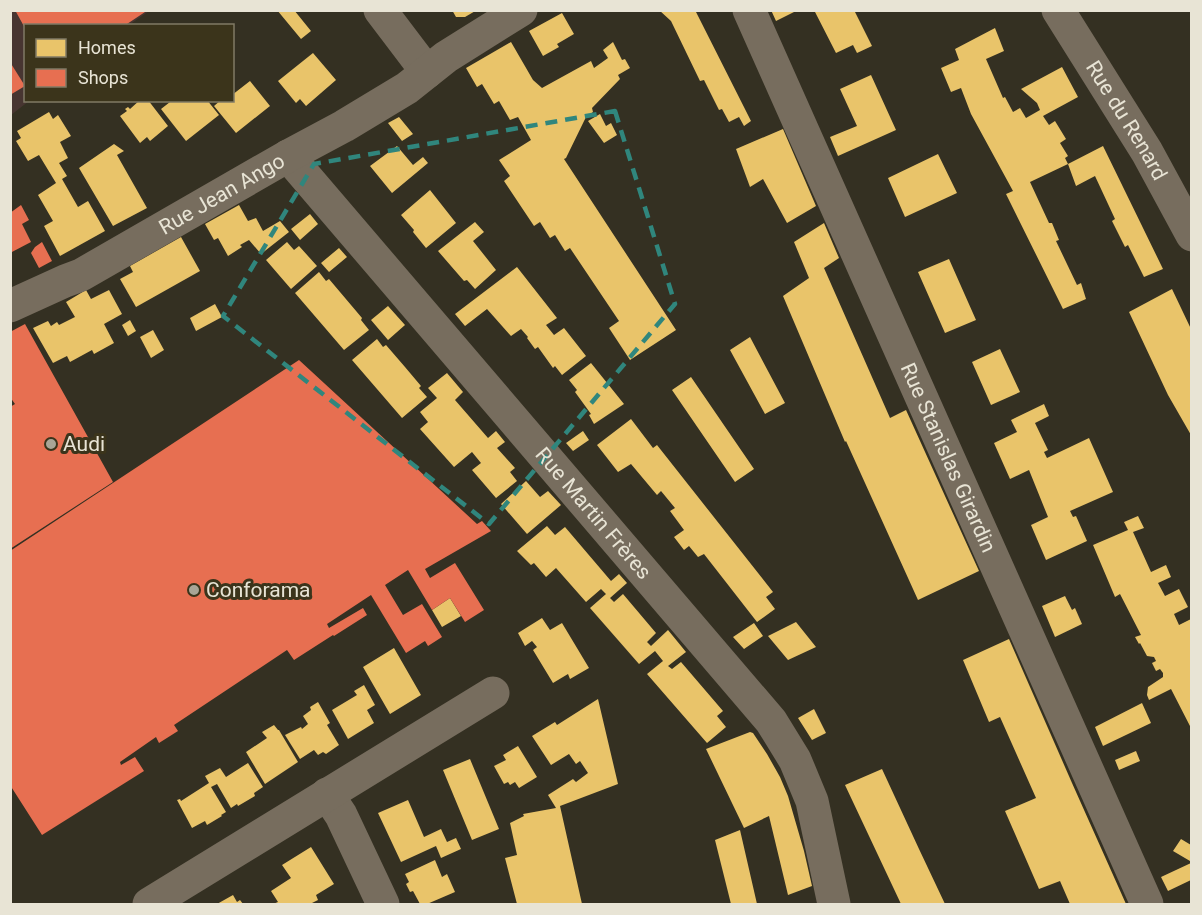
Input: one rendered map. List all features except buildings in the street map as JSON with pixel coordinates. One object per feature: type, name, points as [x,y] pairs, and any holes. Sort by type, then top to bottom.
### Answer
[{"type":"street","points":[[380,10],[427,72]]},
{"type":"street","name":"Rue Jean Ango","points":[[10,306],[81,275],[344,126],[407,88],[446,57],[521,10]]},
{"type":"street","name":"Rue Stanislas Girardin","points":[[749,10],[1148,904]]},
{"type":"street","name":"Rue du Renard","points":[[1058,10],[1147,152],[1191,235]]},
{"type":"street","name":"Rue Martin Frères","points":[[288,156],[771,721],[795,760],[812,801],[834,904]]},
{"type":"street","points":[[149,904],[493,693]]},
{"type":"street","points":[[327,794],[341,815],[382,904]]},
{"type":"highlighted area","points":[[615,111],[675,304],[489,524],[223,316],[314,164]]},
{"type":"shaded area","points":[[11,11],[149,11],[130,24],[24,24],[24,102],[28,102],[11,115]]},
{"type":"place","name":"Audi","points":[[51,444]]},
{"type":"place","name":"Conforama","points":[[194,590]]}]
